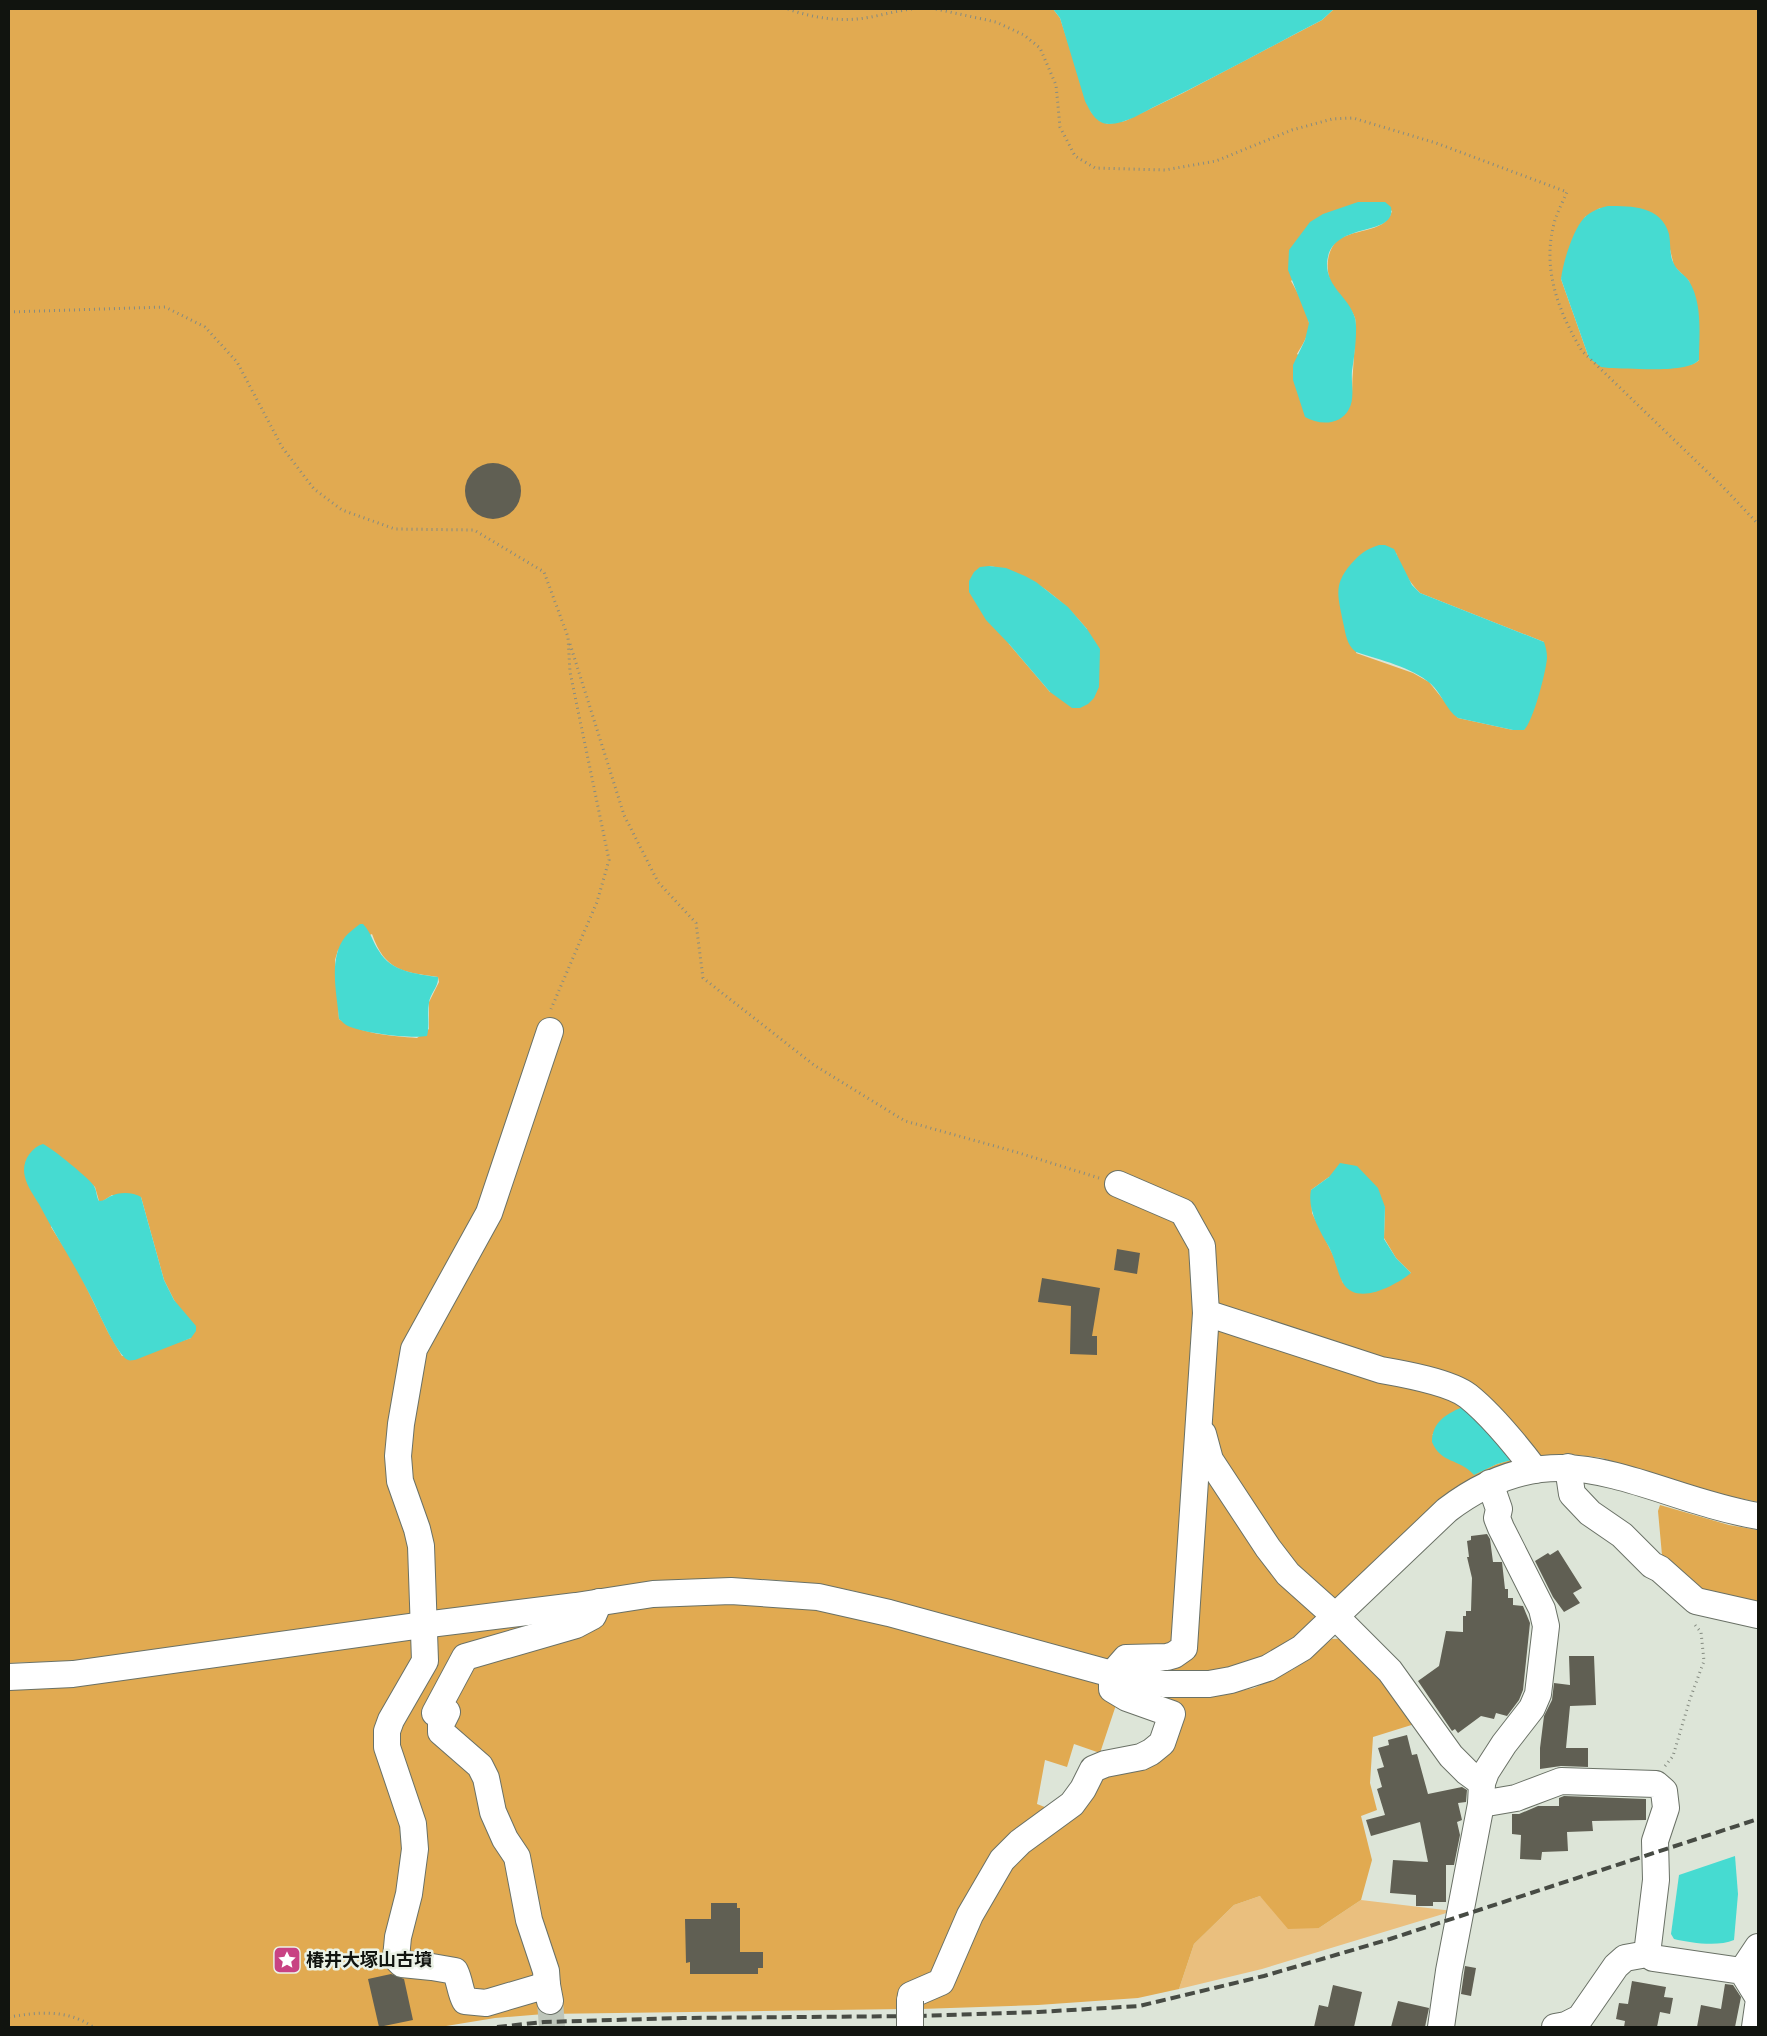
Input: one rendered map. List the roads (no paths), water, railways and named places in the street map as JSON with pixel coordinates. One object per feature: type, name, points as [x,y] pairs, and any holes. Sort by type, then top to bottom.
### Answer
[{"type":"street","points":[[550,1031],[489,1213],[414,1349],[401,1424],[398,1456],[400,1481],[417,1529],[420,1546],[425,1661],[391,1720],[387,1731],[387,1747],[413,1824],[415,1849],[409,1894],[398,1937],[396,1958],[402,1964],[455,1971],[458,1977],[460,1992],[465,2001],[486,2003],[548,1993],[546,1971],[529,1920],[517,1858],[505,1839],[493,1812],[486,1778],[480,1766],[441,1732],[441,1724],[447,1712],[435,1713],[465,1657],[576,1625],[594,1616],[599,1602]]},
{"type":"street","points":[[910,2027],[911,1995],[941,1982],[970,1915],[1002,1860],[1020,1842],[1072,1804],[1083,1789],[1093,1769],[1105,1764],[1141,1757],[1151,1752],[1162,1742],[1172,1714],[1127,1698],[1112,1689],[1112,1674],[1126,1658],[1167,1657],[1174,1655],[1184,1648],[1206,1313],[1202,1246],[1183,1212],[1118,1184]]},
{"type":"street","points":[[1206,1313],[1381,1370],[1405,1374],[1453,1388],[1468,1396],[1510,1438],[1535,1470]]},
{"type":"street","points":[[1199,1417],[1210,1460],[1268,1548],[1288,1574],[1335,1616],[1390,1671],[1451,1756],[1466,1772],[1481,1793],[1516,1798],[1561,1781],[1656,1784],[1664,1791],[1666,1808],[1655,1841],[1656,1880],[1647,1954]]},
{"type":"street","points":[[9,1677],[73,1674],[653,1594],[712,1591],[774,1593],[818,1597],[889,1613],[1112,1674],[1164,1684],[1209,1684],[1231,1680],[1268,1668],[1286,1659],[1302,1648],[1447,1510],[1474,1491],[1535,1470],[1568,1467],[1599,1470],[1710,1505],[1758,1516]]},
{"type":"street","points":[[1568,1467],[1572,1494],[1590,1513],[1622,1535],[1652,1565],[1660,1569],[1696,1601],[1758,1614]]},
{"type":"street","points":[[1441,2027],[1449,1971],[1486,1772],[1504,1744],[1532,1708],[1538,1694],[1546,1626],[1542,1609],[1497,1518],[1498,1509],[1490,1484]]},
{"type":"street","points":[[1742,1971],[1758,1947]]},
{"type":"street","points":[[1555,2027],[1566,2025],[1580,2018],[1616,1966],[1625,1958],[1647,1954],[1653,1958],[1742,1971]]},
{"type":"street","points":[[1742,1971],[1758,1997]]},
{"type":"street","points":[[1754,2027],[1758,2006]]},
{"type":"water","points":[[1053,9],[1334,9],[1322,20],[1200,84],[1134,117],[1122,122],[1109,124],[1100,122],[1091,113],[1085,101],[1060,18]]},
{"type":"water","points":[[1358,202],[1385,202],[1391,207],[1390,217],[1384,223],[1339,241],[1331,250],[1327,264],[1328,272],[1334,286],[1352,311],[1356,323],[1352,396],[1349,409],[1340,419],[1329,422],[1317,422],[1305,417],[1293,380],[1293,365],[1305,340],[1309,323],[1288,270],[1289,250],[1310,222],[1323,214]]},
{"type":"water","points":[[1608,206],[1636,207],[1653,213],[1665,225],[1669,234],[1672,261],[1689,281],[1698,310],[1699,360],[1692,364],[1670,369],[1609,368],[1601,367],[1589,358],[1561,279],[1569,247],[1580,223],[1592,212]]},
{"type":"water","points":[[1379,545],[1385,545],[1394,549],[1412,585],[1420,593],[1544,642],[1547,658],[1539,696],[1528,725],[1524,730],[1513,730],[1458,718],[1450,711],[1435,688],[1423,678],[1385,661],[1356,652],[1350,646],[1343,622],[1338,591],[1341,578],[1358,557],[1367,550]]},
{"type":"water","points":[[980,567],[1006,568],[1036,582],[1068,607],[1087,629],[1100,649],[1099,687],[1094,698],[1088,704],[1080,708],[1072,708],[1050,692],[986,620],[969,592],[969,581],[974,572]]},
{"type":"water","points":[[360,924],[363,924],[366,928],[379,951],[390,964],[405,971],[438,977],[429,1003],[427,1036],[399,1036],[364,1031],[355,1029],[339,1019],[335,977],[337,956],[345,937]]},
{"type":"water","points":[[43,1144],[62,1157],[91,1182],[99,1201],[122,1193],[130,1193],[141,1197],[164,1280],[174,1300],[196,1326],[196,1331],[191,1338],[135,1360],[128,1360],[124,1357],[26,1180],[24,1166],[26,1161],[34,1149]]},
{"type":"water","points":[[1340,1163],[1357,1166],[1378,1188],[1385,1207],[1384,1239],[1396,1258],[1411,1273],[1387,1288],[1367,1294],[1349,1290],[1343,1283],[1331,1251],[1312,1212],[1311,1190],[1329,1177]]},
{"type":"water","points":[[1465,1406],[1515,1459],[1497,1464],[1474,1475],[1440,1454],[1432,1442],[1435,1428],[1447,1415]]},
{"type":"water","points":[[1735,1856],[1738,1894],[1734,1940],[1712,1944],[1674,1939],[1671,1934],[1679,1875]]},
{"type":"tunnel","points":[[550,2001],[552,2027]]},
{"type":"railway","points":[[497,2027],[544,2022],[683,2018],[920,2016],[1139,2006],[1264,1976],[1390,1939],[1758,1819]]},
{"type":"place","name":"椿井大塚山古墳","points":[[287,1960]]}]
